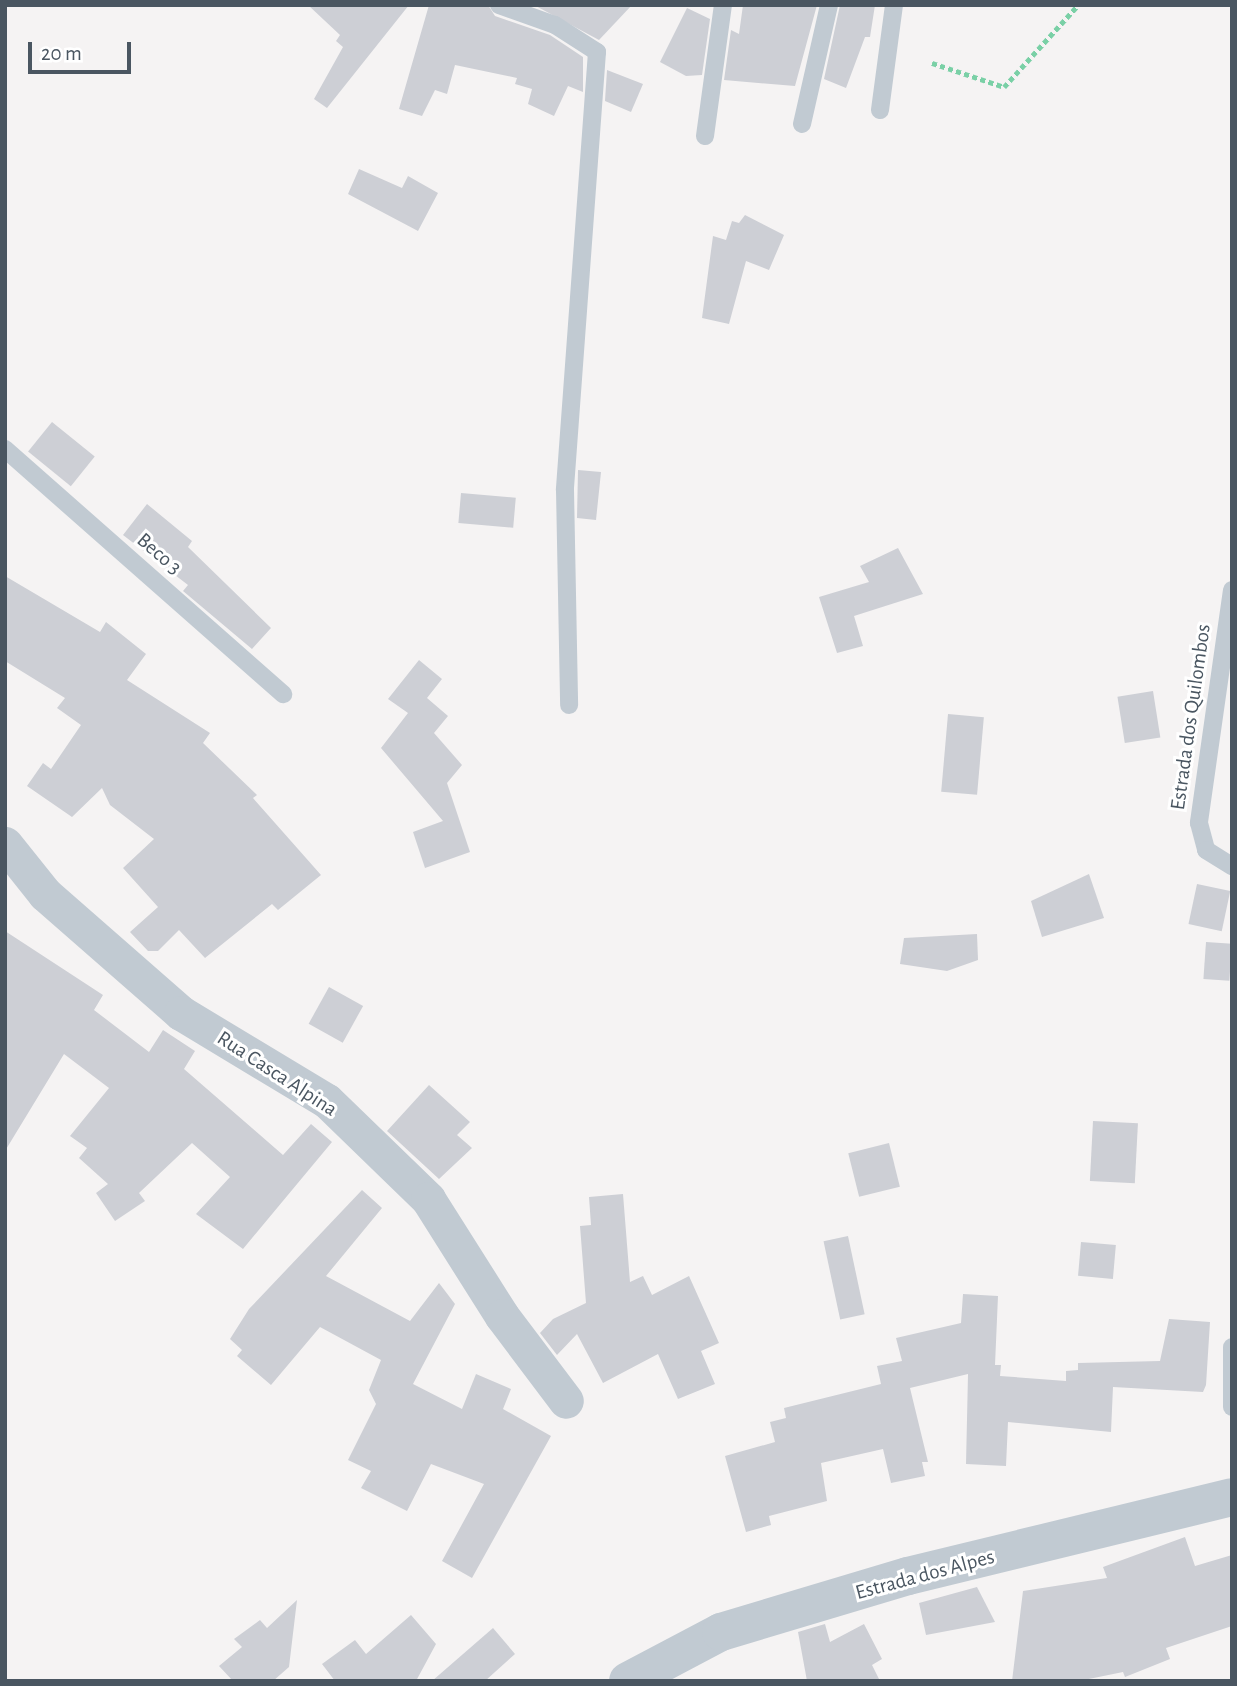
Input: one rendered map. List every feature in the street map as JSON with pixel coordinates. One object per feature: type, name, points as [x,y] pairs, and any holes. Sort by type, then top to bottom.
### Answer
[{"type":"street","name":"Rua Casca Alpina","points":[[5,845],[45,894],[181,1013],[327,1101],[428,1199],[502,1316],[566,1401]]},
{"type":"street","name":"Estrada dos Alpes","points":[[628,1681],[721,1632],[908,1576],[1232,1497]]},
{"type":"lane","points":[[499,5],[555,25],[597,52],[565,490],[569,705]]},
{"type":"lane","points":[[705,136],[723,5]]},
{"type":"lane","points":[[802,124],[829,5]]},
{"type":"lane","points":[[880,110],[894,5]]},
{"type":"lane","name":"Beco 3","points":[[5,449],[283,694]]},
{"type":"lane","name":"Estrada dos Quilombos","points":[[1232,590],[1199,824],[1206,850],[1232,866]]},
{"type":"lane","points":[[1232,1347],[1232,1407]]},
{"type":"path","points":[[932,63],[1004,87],[1078,5]]},
{"type":"building","points":[[308,5],[409,5],[327,108],[314,99],[343,47],[336,41],[340,35]]},
{"type":"building","points":[[429,5],[488,5],[495,16],[550,35],[583,57],[583,92],[568,86],[554,116],[528,104],[532,89],[515,84],[517,78],[455,65],[447,94],[435,90],[422,116],[399,109]]},
{"type":"building","points":[[534,5],[632,5],[599,40]]},
{"type":"building","points":[[743,5],[817,5],[795,86],[724,80],[731,30],[739,34]]},
{"type":"building","points":[[840,5],[875,5],[870,37],[865,37],[846,88],[824,79]]},
{"type":"building","points":[[687,8],[710,19],[702,75],[686,76],[660,62]]},
{"type":"building","points":[[607,70],[643,84],[631,112],[605,101]]},
{"type":"building","points":[[359,169],[402,188],[408,176],[438,193],[418,231],[348,194]]},
{"type":"building","points":[[745,215],[784,235],[769,270],[746,261],[729,324],[702,318],[713,236],[726,240],[732,221],[739,223]]},
{"type":"building","points":[[52,422],[95,457],[71,486],[28,452]]},
{"type":"building","points":[[578,470],[601,472],[596,520],[577,518]]},
{"type":"building","points":[[461,493],[516,498],[513,528],[458,523]]},
{"type":"building","points":[[147,504],[192,541],[188,547],[271,628],[252,649],[183,591],[188,585],[123,535]]},
{"type":"building","points":[[898,548],[923,594],[854,616],[863,646],[837,653],[819,597],[869,582],[860,566]]},
{"type":"building","points":[[5,576],[100,632],[106,622],[146,654],[127,680],[210,733],[203,743],[257,795],[253,798],[321,875],[278,910],[272,904],[205,958],[179,930],[158,951],[148,951],[130,932],[158,907],[123,868],[154,839],[110,805],[102,788],[72,817],[27,786],[43,763],[51,769],[81,725],[57,708],[65,698],[5,661]]},
{"type":"building","points":[[419,660],[442,679],[427,698],[448,716],[434,733],[462,765],[447,783],[470,852],[425,868],[413,832],[443,821],[381,748],[408,713],[388,699]]},
{"type":"building","points":[[1153,691],[1160,737],[1125,743],[1117,697]]},
{"type":"building","points":[[948,714],[984,717],[977,795],[941,792]]},
{"type":"building","points":[[1089,874],[1104,918],[1042,937],[1031,901]]},
{"type":"building","points":[[1197,884],[1230,891],[1222,931],[1188,924]]},
{"type":"building","points":[[5,931],[103,995],[94,1010],[149,1052],[163,1030],[195,1051],[184,1069],[283,1155],[311,1124],[332,1142],[243,1249],[196,1214],[230,1177],[192,1143],[139,1193],[145,1201],[115,1221],[96,1193],[108,1184],[79,1158],[87,1148],[70,1136],[109,1088],[64,1054],[5,1151]]},
{"type":"building","points":[[977,934],[978,960],[947,971],[900,964],[904,938]]},
{"type":"building","points":[[1206,942],[1232,944],[1229,981],[1203,979]]},
{"type":"building","points":[[329,987],[363,1006],[343,1043],[309,1024]]},
{"type":"building","points":[[429,1085],[470,1122],[457,1135],[472,1148],[439,1179],[387,1131]]},
{"type":"building","points":[[1093,1121],[1138,1123],[1135,1183],[1090,1181]]},
{"type":"building","points":[[889,1143],[900,1187],[859,1197],[848,1153]]},
{"type":"building","points":[[362,1190],[382,1208],[326,1276],[410,1321],[439,1283],[455,1304],[413,1384],[462,1409],[476,1374],[511,1389],[503,1409],[551,1436],[472,1578],[442,1561],[484,1484],[431,1464],[407,1511],[361,1488],[371,1471],[348,1460],[376,1404],[369,1390],[381,1360],[320,1327],[271,1385],[237,1356],[242,1350],[230,1339],[249,1309]]},
{"type":"building","points":[[623,1194],[630,1282],[643,1276],[652,1295],[689,1276],[719,1343],[701,1351],[715,1384],[678,1399],[658,1354],[603,1383],[577,1334],[557,1355],[540,1333],[553,1319],[586,1303],[580,1226],[591,1225],[589,1197]]},
{"type":"building","points":[[848,1236],[865,1314],[840,1319],[824,1241]]},
{"type":"building","points":[[1081,1242],[1116,1245],[1113,1279],[1078,1276]]},
{"type":"building","points":[[963,1294],[998,1296],[995,1365],[1001,1365],[1000,1376],[1066,1381],[1066,1371],[1078,1370],[1078,1363],[1160,1361],[1169,1319],[1210,1322],[1206,1385],[1203,1392],[1113,1387],[1111,1432],[1008,1422],[1006,1466],[966,1464],[968,1374],[910,1388],[928,1462],[922,1462],[925,1476],[891,1483],[883,1449],[821,1463],[827,1501],[769,1516],[771,1525],[746,1532],[725,1456],[775,1442],[770,1422],[786,1418],[784,1408],[881,1384],[877,1366],[902,1361],[896,1338],[961,1323]]},
{"type":"building","points":[[1185,1537],[1195,1566],[1232,1555],[1232,1626],[1166,1648],[1170,1659],[1125,1677],[1123,1672],[1079,1681],[1012,1681],[1023,1591],[1107,1578],[1103,1567]]},
{"type":"building","points":[[977,1587],[995,1622],[926,1635],[919,1603]]},
{"type":"building","points":[[297,1600],[289,1667],[273,1681],[233,1681],[219,1666],[242,1647],[234,1639],[260,1620],[267,1628]]},
{"type":"building","points":[[411,1615],[436,1644],[416,1681],[335,1681],[322,1664],[355,1640],[366,1654]]},
{"type":"building","points":[[825,1624],[830,1642],[864,1624],[882,1659],[872,1665],[880,1681],[807,1681],[798,1632]]},
{"type":"building","points":[[493,1628],[515,1654],[485,1681],[432,1681]]}]
